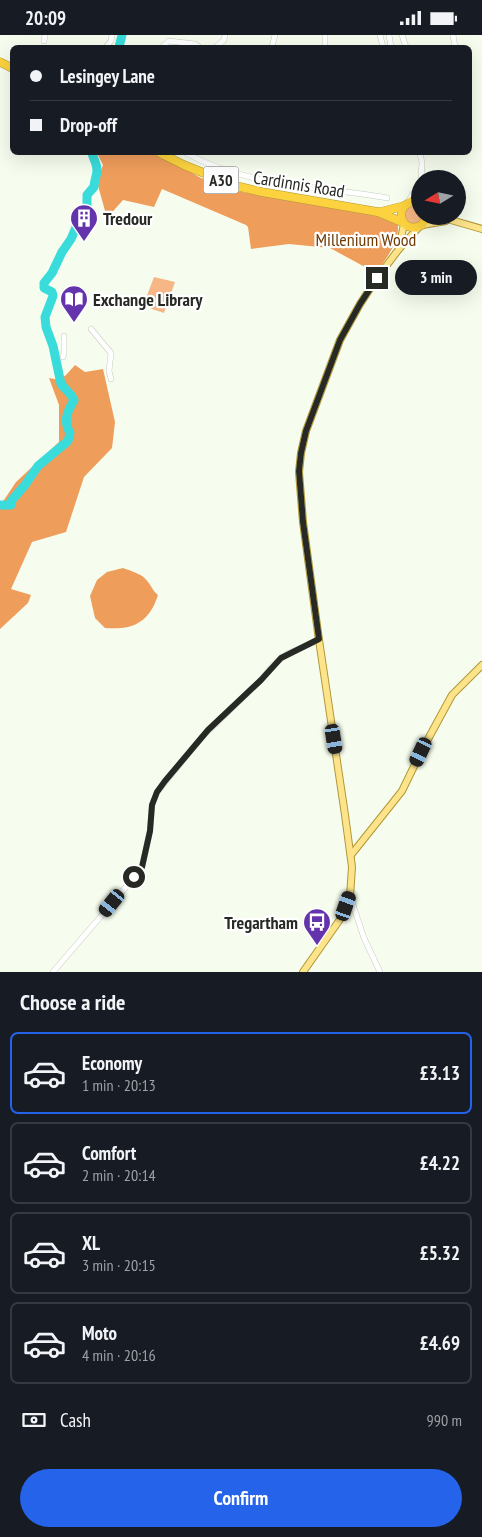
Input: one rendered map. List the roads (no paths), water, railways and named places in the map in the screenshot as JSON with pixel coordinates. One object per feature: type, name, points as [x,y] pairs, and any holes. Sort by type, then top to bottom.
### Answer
[{"type":"highway","name":"A30","points":[[164,155],[184,165],[245,188],[378,212],[403,223]]},
{"type":"highway","points":[[411,202],[406,204],[400,215],[403,223],[411,228],[421,226]]},
{"type":"highway","name":"A30","points":[[378,212],[406,204]]},
{"type":"main road","points":[[399,249],[403,223]]},
{"type":"main road","points":[[466,224],[482,229]]},
{"type":"main road","points":[[303,972],[341,918],[350,896],[352,881],[351,855],[303,522],[299,471],[301,453],[306,431],[340,340],[360,304],[399,249],[421,226],[424,225]]},
{"type":"main road","points":[[351,855],[402,791],[452,695],[482,665]]},
{"type":"street","points":[[177,42],[180,35]]},
{"type":"street","points":[[219,45],[224,41],[225,35]]},
{"type":"street","points":[[165,45],[169,41],[196,45]]},
{"type":"street","name":"Cardinnis Road","points":[[193,155],[213,166],[236,174],[387,198]]},
{"type":"street","points":[[420,155],[421,170]]},
{"type":"street","points":[[406,204],[411,195]]},
{"type":"street","points":[[91,329],[111,353],[108,371],[111,379]]},
{"type":"street","points":[[63,357],[64,336]]},
{"type":"street","points":[[53,972],[139,873],[150,831],[152,805],[157,792],[182,760],[216,722],[261,680],[281,658],[319,639]]},
{"type":"street","points":[[350,896],[364,938],[380,972]]},
{"type":"waterway","points":[[120,45],[122,35]]},
{"type":"waterway","points":[[93,155],[97,170],[94,187]]},
{"type":"waterway","points":[[0,505],[11,505],[11,501],[38,466],[68,441],[70,433],[66,420],[74,400],[61,384],[53,346],[46,327],[45,317],[53,296],[52,292],[44,288],[44,283],[52,273],[85,213],[87,195],[93,188]]},
{"type":"place","name":"Tredour","points":[[84,242]]},
{"type":"place","name":"Exchange Library","points":[[74,323]]},
{"type":"place","name":"Tregartham","points":[[317,946]]},
{"type":"park label","name":"Millenium Wood","points":[[366,239]]}]
